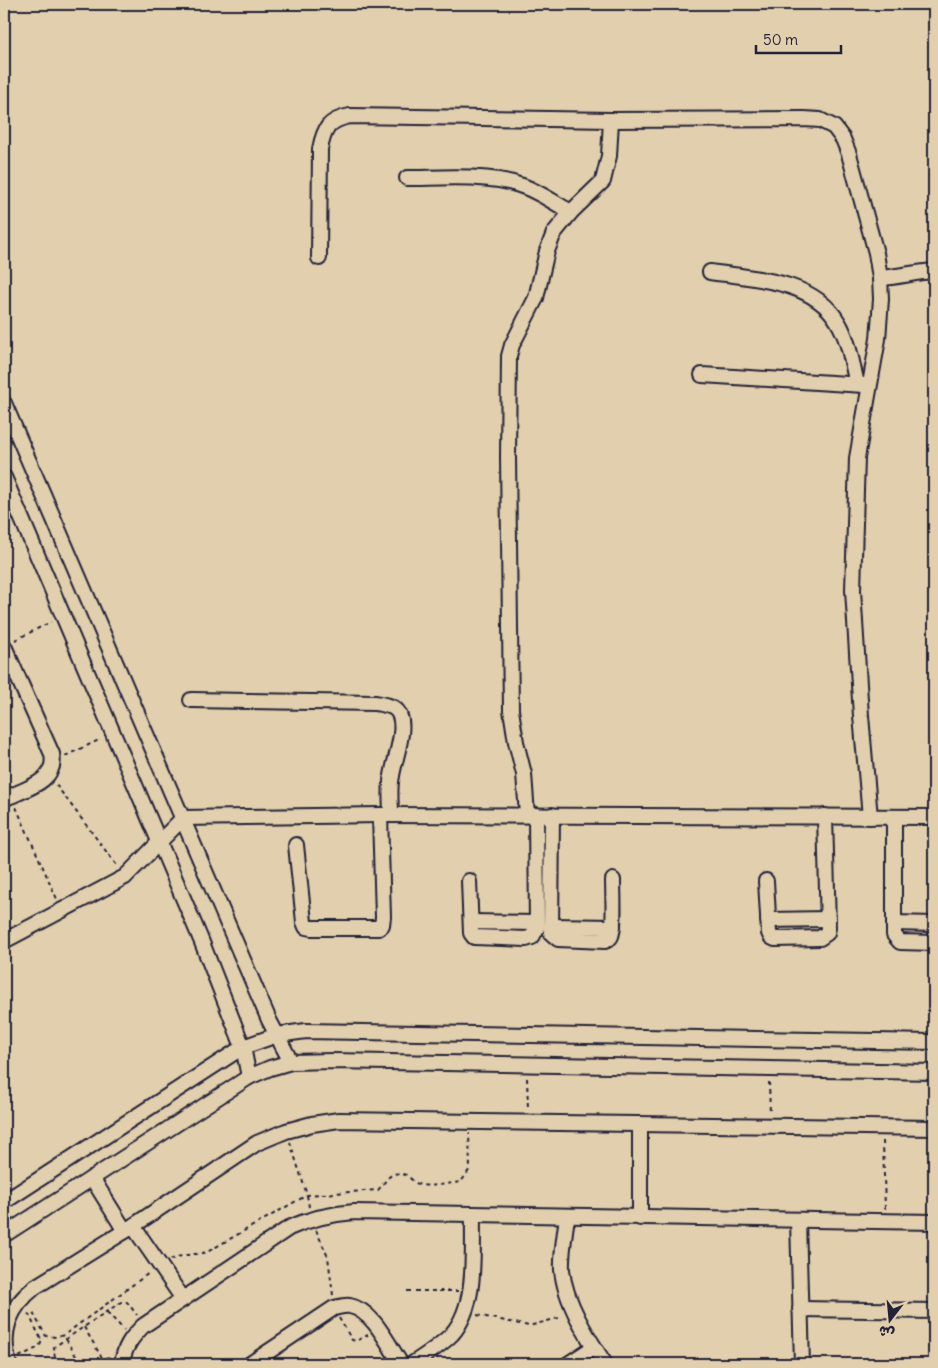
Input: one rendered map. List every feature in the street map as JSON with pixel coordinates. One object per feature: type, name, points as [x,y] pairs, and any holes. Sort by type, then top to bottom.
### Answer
[{"type":"street","points":[[318,258],[320,149],[323,135],[329,125],[338,118],[350,116],[611,120],[804,119],[820,120],[834,127],[843,139],[849,154],[876,253],[880,278],[878,339],[863,385],[857,458],[852,590],[870,816]]},
{"type":"street","points":[[469,881],[471,933],[476,938],[526,939],[535,934],[537,923],[532,815],[511,710],[508,364],[512,345],[536,298],[547,251],[554,233],[570,212],[603,181],[609,156],[611,120]]},
{"type":"street","points":[[407,178],[491,179],[507,181],[528,188],[570,212]]},
{"type":"street","points":[[880,278],[897,278],[918,272],[934,271]]},
{"type":"street","points":[[710,272],[790,285],[818,301],[838,321],[863,385]]},
{"type":"street","points":[[702,375],[863,385]]},
{"type":"street","points":[[4,403],[277,1035],[291,1062]]},
{"type":"street","points":[[4,477],[201,940],[243,1047],[249,1077]]},
{"type":"street","points":[[7,797],[43,780],[49,775],[53,761],[52,754],[8,644]]},
{"type":"street","points":[[191,700],[375,703],[392,707],[398,712],[401,724],[399,750],[391,777],[386,815],[382,925],[379,928],[306,927],[296,845]]},
{"type":"street","points":[[4,941],[125,876],[183,818],[386,815],[934,817]]},
{"type":"street","points":[[552,816],[551,932],[558,939],[605,941],[612,936],[613,880]]},
{"type":"street","points":[[766,881],[770,936],[775,939],[820,938],[824,936],[828,931],[825,816]]},
{"type":"street","points":[[894,816],[894,935],[903,942],[934,943]]},
{"type":"street","points":[[768,920],[828,919]]},
{"type":"street","points":[[894,923],[934,924]]},
{"type":"street","points":[[4,1202],[243,1047],[277,1035],[306,1031],[934,1042]]},
{"type":"street","points":[[4,1235],[249,1077],[291,1062],[934,1072]]},
{"type":"street","points":[[8,1364],[4,1338],[7,1323],[21,1298],[34,1287],[129,1228],[257,1144],[286,1131],[312,1124],[339,1120],[934,1128]]},
{"type":"street","points":[[640,1124],[640,1218]]},
{"type":"street","points":[[92,1178],[129,1228],[159,1264],[183,1300]]},
{"type":"street","points":[[123,1360],[131,1338],[144,1326],[289,1228],[310,1219],[332,1213],[934,1222]]},
{"type":"street","points":[[412,1364],[436,1348],[453,1333],[465,1313],[471,1291],[473,1214]]},
{"type":"street","points":[[567,1216],[562,1270],[567,1293],[594,1347],[605,1364]]},
{"type":"street","points":[[798,1220],[802,1364]]},
{"type":"street","points":[[250,1364],[334,1308],[349,1306],[363,1311],[401,1364]]},
{"type":"street","points":[[800,1309],[934,1311]]},
{"type":"street","points":[[568,1364],[594,1347]]},
{"type":"path","points":[[8,644],[63,616]]},
{"type":"path","points":[[53,761],[113,733]]},
{"type":"path","points":[[49,775],[125,876]]},
{"type":"path","points":[[7,797],[62,910]]},
{"type":"path","points":[[527,1065],[528,1123]]},
{"type":"path","points":[[768,1069],[770,1126]]},
{"type":"path","points":[[33,1313],[46,1336],[56,1337],[64,1335],[159,1264],[184,1254],[207,1252],[308,1195],[378,1190],[386,1178],[392,1174],[406,1175],[419,1184],[461,1182],[470,1169],[469,1122]]},
{"type":"path","points":[[883,1128],[885,1221]]},
{"type":"path","points":[[286,1131],[308,1195]]},
{"type":"path","points":[[310,1219],[328,1257],[334,1308],[349,1338],[356,1341],[378,1330]]},
{"type":"path","points":[[407,1291],[471,1291]]},
{"type":"path","points":[[8,1364],[39,1347],[42,1341],[21,1298]]},
{"type":"path","points":[[59,1364],[55,1359],[54,1348],[121,1302],[127,1302],[131,1305],[144,1326]]},
{"type":"path","points":[[107,1312],[131,1338]]},
{"type":"path","points":[[465,1313],[529,1326],[576,1313]]},
{"type":"path","points":[[84,1327],[102,1359]]},
{"type":"path","points":[[66,1339],[80,1363]]},
{"type":"path","points":[[74,1364],[102,1359],[123,1360]]}]
